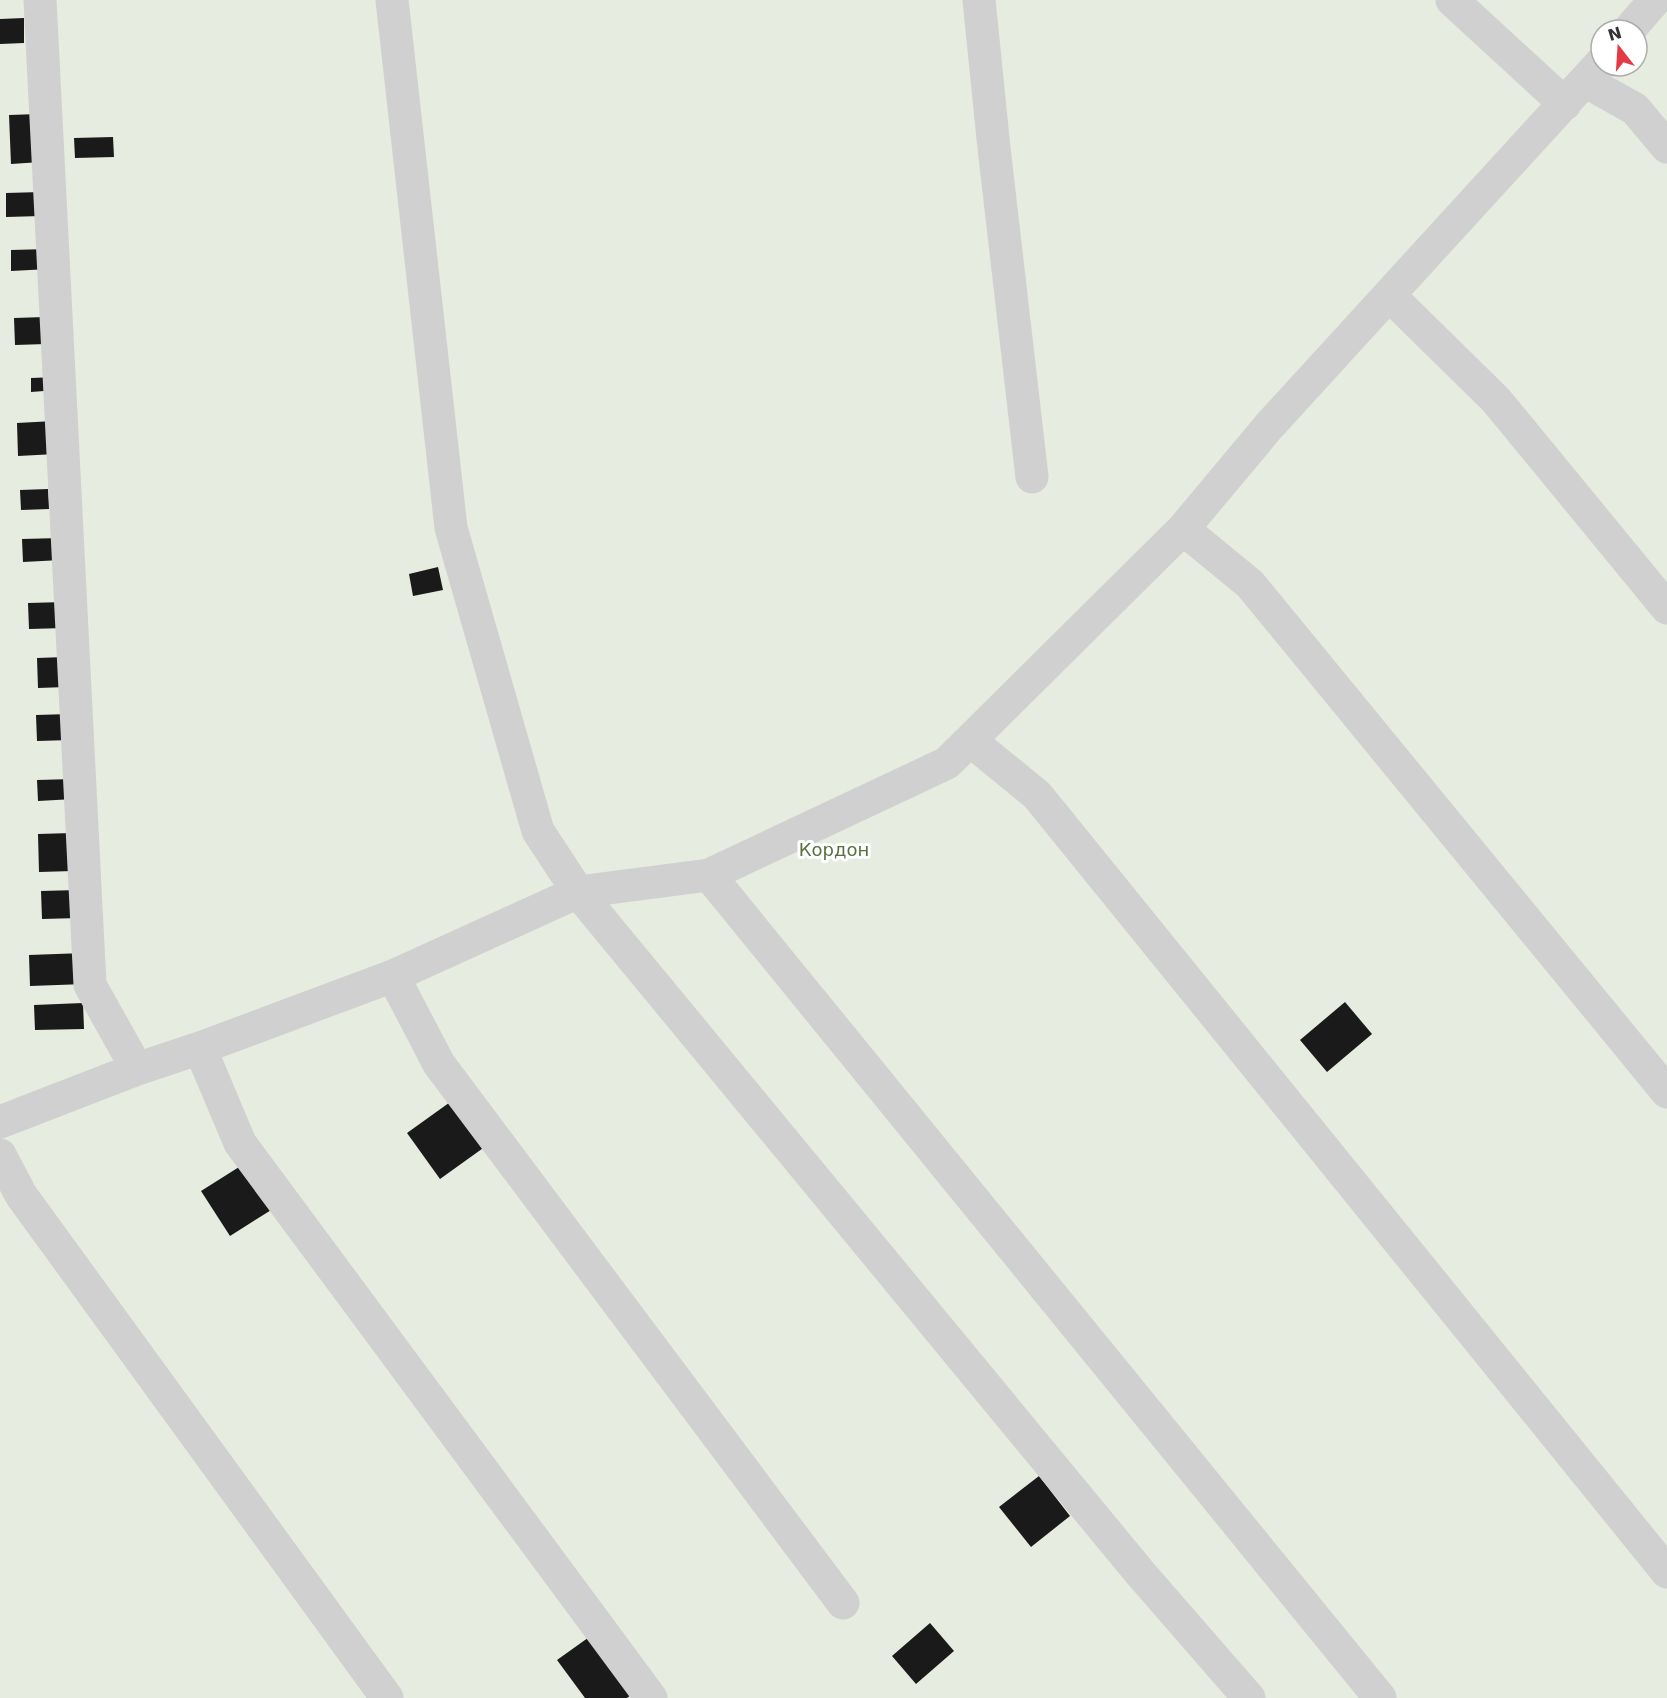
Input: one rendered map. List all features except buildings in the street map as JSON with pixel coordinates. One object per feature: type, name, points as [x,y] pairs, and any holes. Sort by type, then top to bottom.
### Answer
[{"type":"street","points":[[40,0],[90,986],[137,1069]]},
{"type":"street","points":[[392,0],[451,528],[538,831],[578,892],[1134,1565],[1249,1698]]},
{"type":"street","points":[[979,0],[1032,477]]},
{"type":"street","points":[[1452,0],[1584,83],[1635,109],[1667,147]]},
{"type":"street","points":[[1639,18],[1655,0]]},
{"type":"street","points":[[0,1122],[137,1069],[393,976],[578,892],[709,875],[947,763],[1183,529],[1269,426],[1584,83]]},
{"type":"street","points":[[1389,295],[1496,400],[1667,608]]},
{"type":"street","points":[[1183,529],[1250,584],[1667,1092]]},
{"type":"street","points":[[971,741],[1037,795],[1667,1572]]},
{"type":"street","points":[[709,875],[1380,1698]]},
{"type":"street","points":[[393,976],[439,1064],[843,1603]]},
{"type":"street","points":[[200,1048],[240,1143],[651,1698]]},
{"type":"street","points":[[0,1155],[21,1195],[387,1698]]},
{"type":"green space","name":"Кордон","points":[[0,0],[1667,0],[1667,1698],[0,1698]]}]
